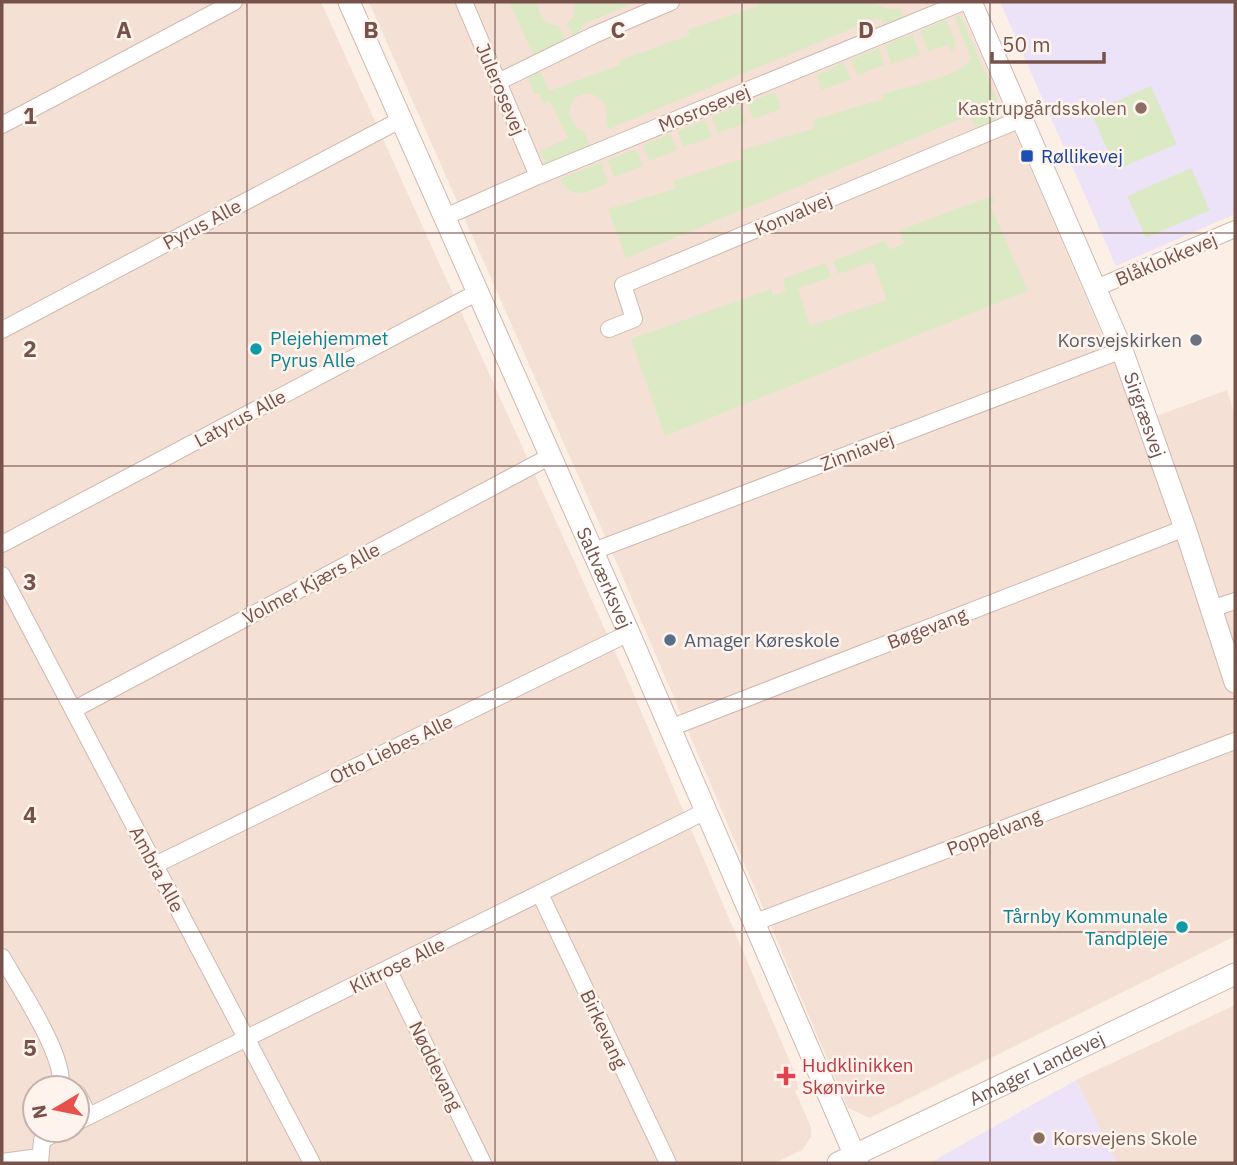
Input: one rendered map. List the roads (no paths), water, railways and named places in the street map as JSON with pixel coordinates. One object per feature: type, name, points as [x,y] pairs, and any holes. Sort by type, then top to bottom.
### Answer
[{"type":"street","points":[[2,125],[234,2]]},
{"type":"street","name":"Saltværksvej","points":[[349,2],[629,633],[753,923],[850,1161]]},
{"type":"street","name":"Julerosevej","points":[[464,2],[538,176]]},
{"type":"street","points":[[498,82],[594,35],[671,2]]},
{"type":"street","name":"Mosrosevej","points":[[445,217],[538,176],[963,2]]},
{"type":"street","name":"Sirgræsvej","points":[[971,2],[1122,350],[1185,528],[1235,682]]},
{"type":"street","name":"Pyrus Alle","points":[[2,330],[402,119]]},
{"type":"street","name":"Konvalvej","points":[[609,329],[634,319],[623,285],[1021,119]]},
{"type":"street","name":"Blåklokkevej","points":[[1096,288],[1235,229]]},
{"type":"street","name":"Latyrus Alle","points":[[2,544],[478,292]]},
{"type":"street","name":"Zinniavej","points":[[592,552],[1122,350]]},
{"type":"street","name":"Volmer Kjærs Alle","points":[[73,710],[549,457]]},
{"type":"street","name":"Bøgevang","points":[[670,728],[1185,528]]},
{"type":"street","name":"Ambra Alle","points":[[2,575],[312,1163]]},
{"type":"street","points":[[1211,609],[1235,601]]},
{"type":"street","name":"Otto Liebes Alle","points":[[155,865],[629,633]]},
{"type":"street","name":"Poppelvang","points":[[753,923],[1235,741]]},
{"type":"street","name":"Klitrose Alle","points":[[91,1115],[704,812]]},
{"type":"street","name":"Birkevang","points":[[540,894],[668,1163]]},
{"type":"street","points":[[2,957],[58,1059],[62,1074]]},
{"type":"street","name":"Nøddevang","points":[[388,969],[483,1163]]},
{"type":"street","name":"Amager Landevej","points":[[850,1161],[1235,974]]},
{"type":"street","points":[[2,1162],[40,1160]]},
{"type":"place","name":"Kastrupgårdsskolen","points":[[1141,108]]},
{"type":"place","name":"Røllikevej","points":[[1027,156]]},
{"type":"place","name":"Korsvejskirken","points":[[1196,340]]},
{"type":"place","name":"Plejehjemmet Pyrus Alle","points":[[256,349]]},
{"type":"place","name":"Amager Køreskole","points":[[670,640]]},
{"type":"place","name":"Tårnby Kommunale Tandpleje","points":[[1182,927]]},
{"type":"place","name":"Hudklinikken Skønvirke","points":[[786,1076]]},
{"type":"place","name":"Korsvejens Skole","points":[[1039,1138]]}]
